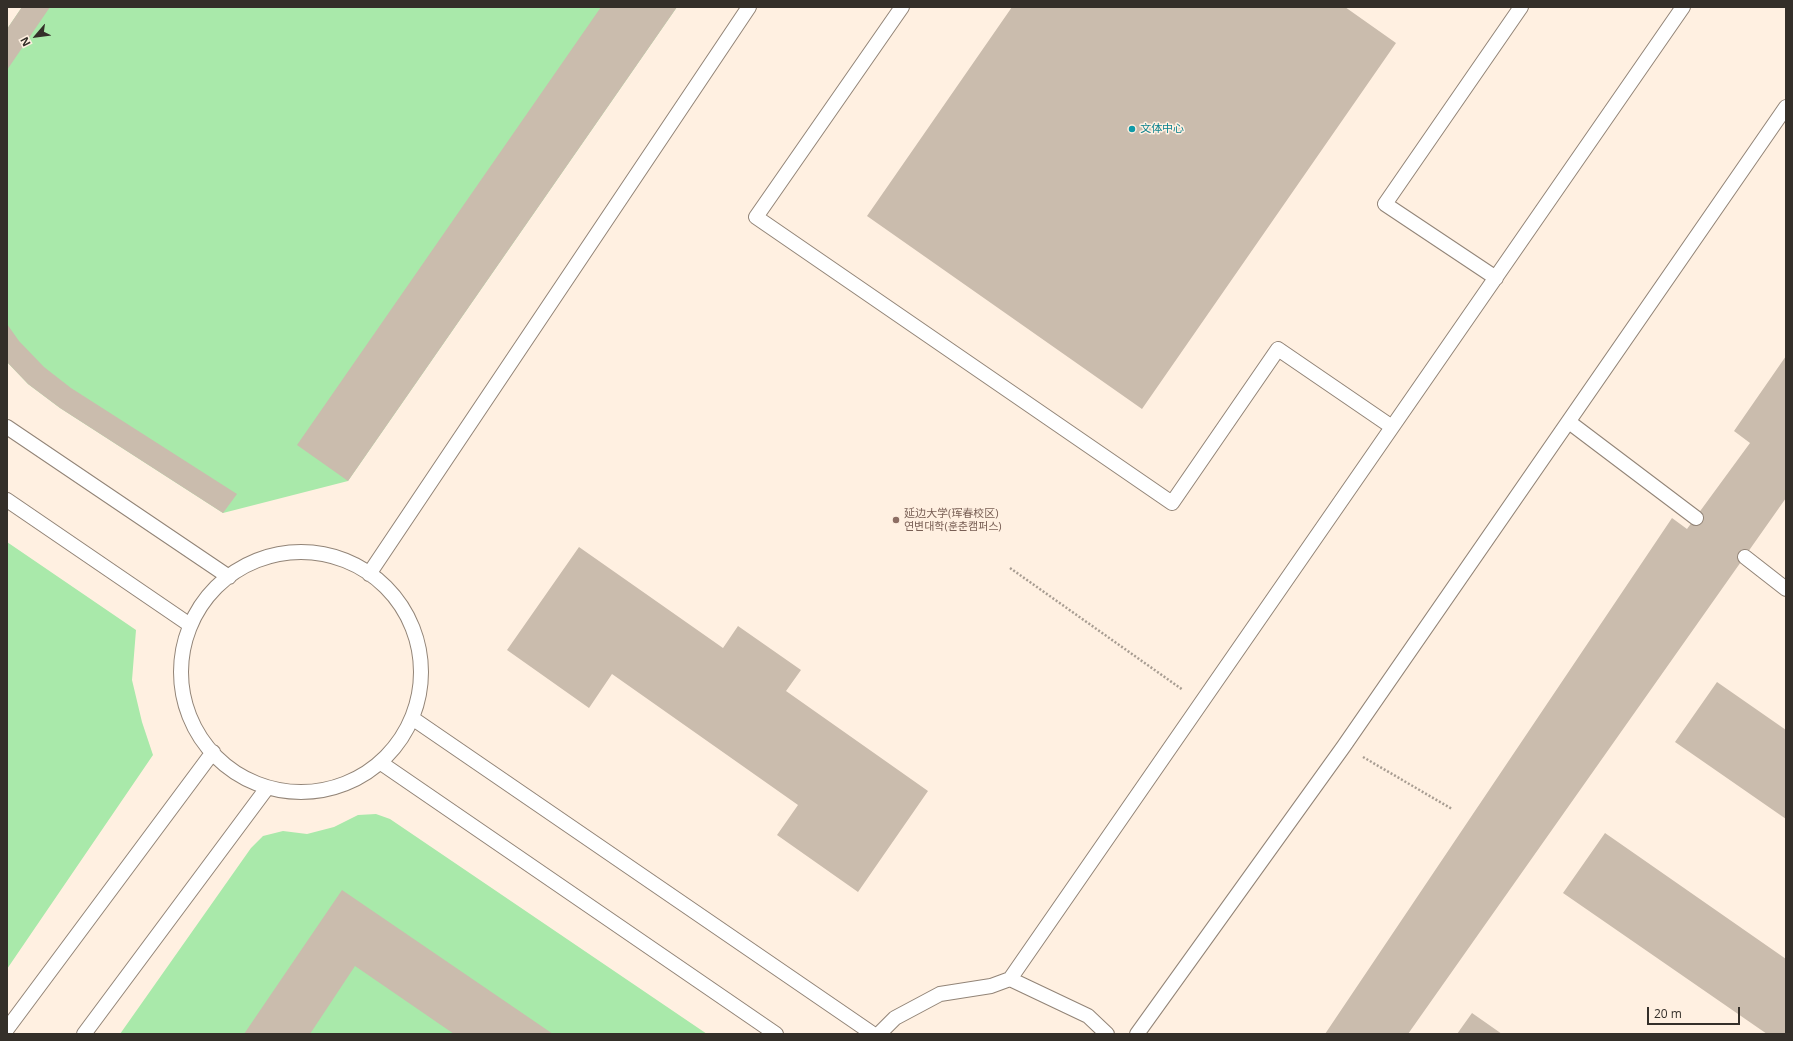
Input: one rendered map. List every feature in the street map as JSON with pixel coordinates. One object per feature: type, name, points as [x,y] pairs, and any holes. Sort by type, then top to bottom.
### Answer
[{"type":"lane","points":[[369,574],[749,7]]},
{"type":"lane","points":[[902,7],[756,217],[1172,503],[1278,349],[1392,428]]},
{"type":"lane","points":[[1496,278],[1385,204],[1521,7]]},
{"type":"lane","points":[[879,1034],[895,1018],[940,994],[991,986],[1010,979],[1683,7]]},
{"type":"lane","points":[[1138,1034],[1344,746],[1786,107]]},
{"type":"lane","points":[[1569,422],[1696,518]]},
{"type":"lane","points":[[7,427],[229,577]]},
{"type":"lane","points":[[7,500],[190,625]]},
{"type":"lane","points":[[284,552],[325,554],[363,568],[369,574],[393,593],[413,627],[422,664],[418,703],[403,738],[377,767],[343,786],[306,793],[267,788],[232,772],[203,742],[185,705],[181,665],[190,625],[212,590],[244,565],[284,552]]},
{"type":"lane","points":[[1745,557],[1786,589]]},
{"type":"lane","points":[[412,718],[873,1034]]},
{"type":"lane","points":[[7,1029],[213,752]]},
{"type":"lane","points":[[381,762],[776,1034]]},
{"type":"lane","points":[[84,1034],[267,788]]},
{"type":"lane","points":[[1010,979],[1088,1016],[1107,1034]]},
{"type":"path","points":[[1010,568],[1202,703]]},
{"type":"path","points":[[1344,746],[1452,809]]},
{"type":"green space","points":[[22,7],[677,7],[348,481],[223,513],[60,408],[28,384],[7,362],[7,29]]},
{"type":"green space","points":[[7,542],[136,630],[132,680],[142,722],[153,755],[7,969]]},
{"type":"green space","points":[[376,814],[390,819],[707,1034],[120,1034],[251,848],[263,836],[283,831],[307,834],[334,827],[358,815]]},
{"type":"building","points":[[22,7],[50,7],[7,70],[7,29]]},
{"type":"building","points":[[601,7],[677,7],[348,481],[297,445]]},
{"type":"building","name":"文体中心","points":[[1012,7],[1345,7],[1396,43],[1142,409],[867,216]]},
{"type":"building","points":[[7,324],[19,341],[44,367],[71,388],[237,494],[223,513],[60,408],[28,384],[7,362]]},
{"type":"building","points":[[1786,356],[1786,498],[1408,1034],[1325,1034],[1672,518],[1687,529],[1750,443],[1734,431]]},
{"type":"building","points":[[579,547],[723,648],[738,626],[801,670],[786,691],[928,791],[858,892],[777,835],[798,805],[612,674],[589,708],[507,650]]},
{"type":"building","points":[[1717,682],[1786,730],[1786,819],[1675,742]]},
{"type":"building","points":[[1605,833],[1786,959],[1786,1034],[1767,1034],[1563,893]]},
{"type":"building","points":[[342,890],[553,1034],[454,1034],[355,966],[310,1034],[244,1034]]},
{"type":"building","points":[[1472,1013],[1502,1034],[1457,1034]]},
{"type":"place","name":"文体中心","points":[[1132,129]]},
{"type":"place","name":"延边大学(珲春校区) 연변대학(훈춘캠퍼스)","points":[[896,520]]}]
